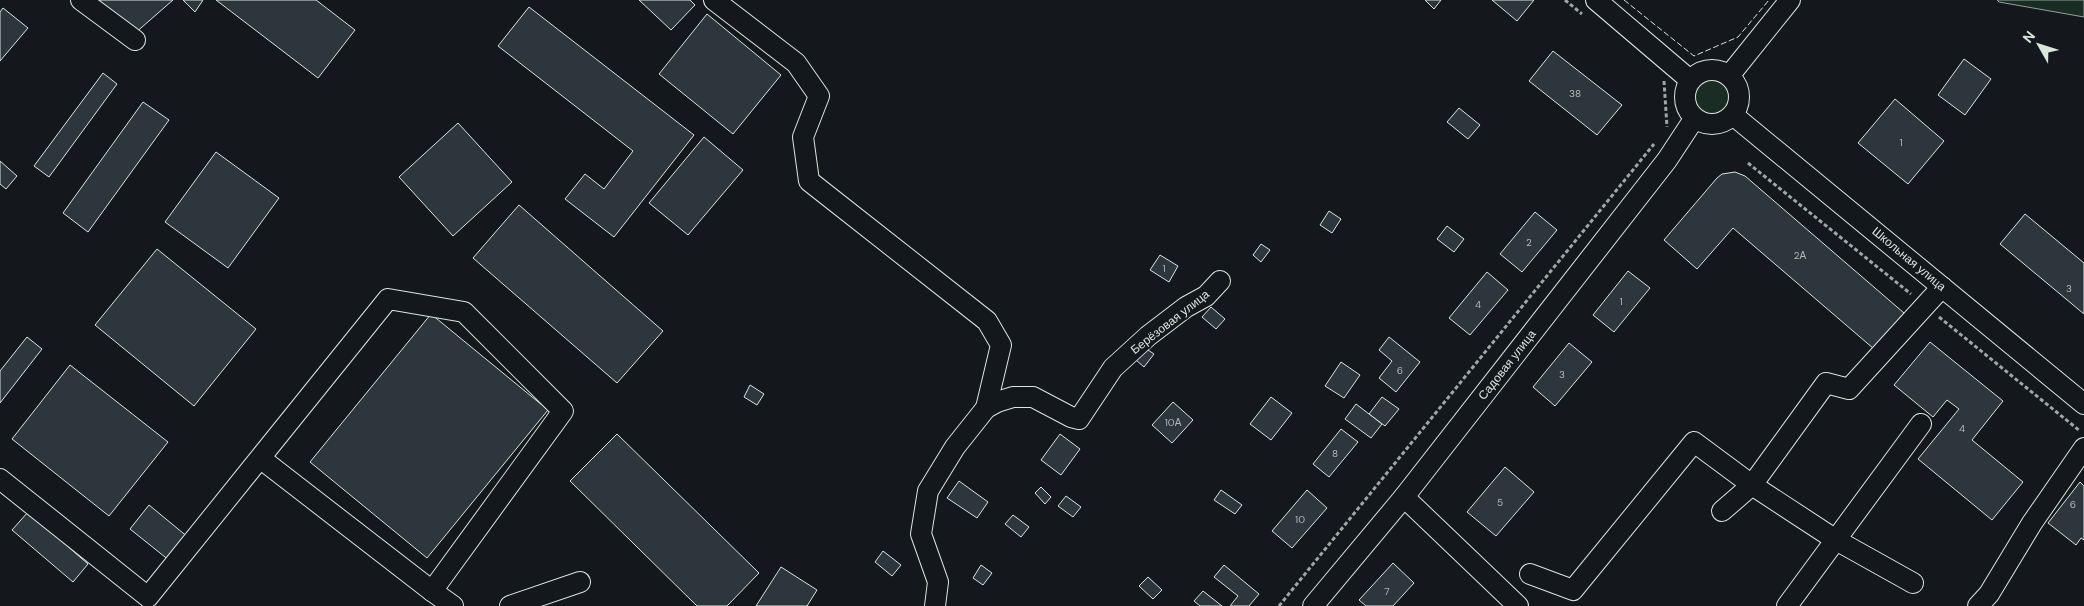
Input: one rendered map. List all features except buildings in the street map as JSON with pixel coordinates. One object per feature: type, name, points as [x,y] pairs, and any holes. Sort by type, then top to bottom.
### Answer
[{"type":"street","points":[[81,0],[135,40]]},
{"type":"street","points":[[714,0],[796,63],[819,96],[803,137],[809,181],[988,321],[1001,345],[986,408]]},
{"type":"street","points":[[1596,0],[1690,80]]},
{"type":"street","points":[[1729,76],[1790,0]]},
{"type":"street","points":[[1709,70],[1720,71],[1729,76],[1736,84],[1739,94],[1738,105],[1733,115],[1725,122],[1714,125],[1704,124],[1694,119],[1687,110],[1684,100],[1685,89],[1690,80],[1698,73],[1709,70]]},
{"type":"street","name":"Школьная улица","points":[[1733,115],[2084,404]]},
{"type":"street","name":"Садовая улица","points":[[1314,606],[1404,497],[1667,160],[1694,119]]},
{"type":"street","name":"Берёзовая улица","points":[[935,606],[938,582],[921,534],[928,491],[955,447],[986,408],[1013,397],[1033,397],[1070,417],[1079,419],[1113,368],[1148,336],[1186,307],[1206,296],[1220,281]]},
{"type":"street","points":[[1722,510],[1752,485],[1826,383],[1849,389],[1942,287]]},
{"type":"street","points":[[0,479],[148,597],[388,300],[464,312],[563,412],[432,590]]},
{"type":"street","points":[[1787,606],[1921,424]]},
{"type":"street","points":[[1530,574],[1572,590],[1694,442],[1752,485],[1836,540],[1913,583]]},
{"type":"street","points":[[1978,606],[1989,594],[2032,523],[2084,448]]},
{"type":"street","points":[[260,458],[453,606]]},
{"type":"street","points":[[1404,497],[1518,606]]},
{"type":"street","points":[[510,606],[580,582]]},
{"type":"path","points":[[1565,0],[1588,19]]},
{"type":"path","points":[[1657,75],[1664,81],[1667,127],[1661,135]]},
{"type":"path","points":[[1279,606],[1655,142]]},
{"type":"green space","points":[[1997,0],[2084,0],[2084,17],[1999,2]]},
{"type":"green space","points":[[1712,80],[1719,81],[1724,85],[1728,90],[1728,104],[1724,109],[1719,113],[1712,114],[1705,113],[1700,109],[1696,104],[1695,97],[1696,90],[1700,85],[1705,81]]},
{"type":"fence","points":[[1624,0],[1694,56],[1738,37],[1769,0]]}]
